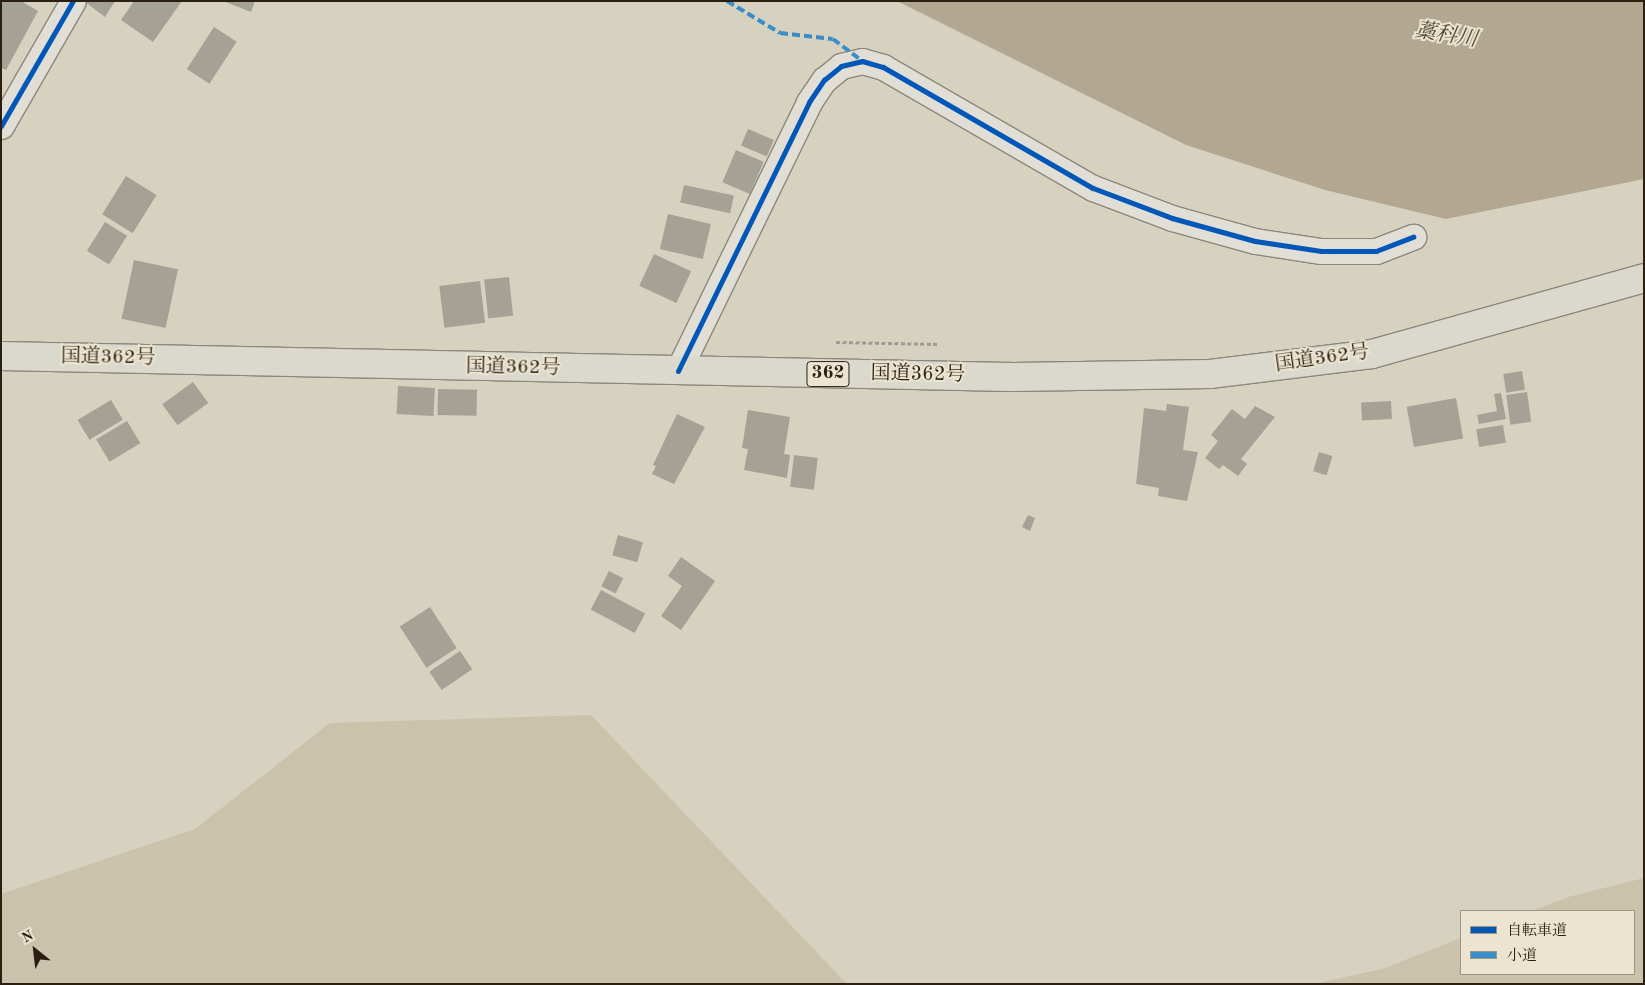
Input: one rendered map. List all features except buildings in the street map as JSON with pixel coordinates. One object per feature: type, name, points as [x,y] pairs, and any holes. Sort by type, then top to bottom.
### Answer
[{"type":"highway","name":"国道362号","points":[[1,356],[1013,377],[1210,374],[1372,354],[1644,278]]},
{"type":"street","points":[[1,126],[73,1]]},
{"type":"street","points":[[678,371],[809,102],[829,75],[841,66],[862,61],[883,67],[1093,188],[1172,218],[1256,241],[1322,251],[1376,251],[1414,237]]},
{"type":"path","points":[[828,343],[921,342],[948,345]]},
{"type":"shaded area","points":[[591,715],[847,984],[1,984],[1,894],[195,829],[330,723]]},
{"type":"shaded area","points":[[1644,878],[1644,984],[1313,984],[1382,969],[1460,938],[1460,975],[1635,975],[1635,910],[1535,910],[1568,897]]},
{"type":"water","name":"藁科川","points":[[897,1],[1644,1],[1644,179],[1446,219],[1325,190],[1186,145]]},
{"type":"marked path","points":[[727,1],[780,33],[833,39],[862,61]]},
{"type":"cycle path","points":[[1,126],[73,1]]},
{"type":"cycle path","points":[[678,371],[809,102],[824,80],[841,66],[862,61],[883,67],[1093,188],[1172,218],[1255,241],[1321,251],[1376,251],[1413,237]]}]
